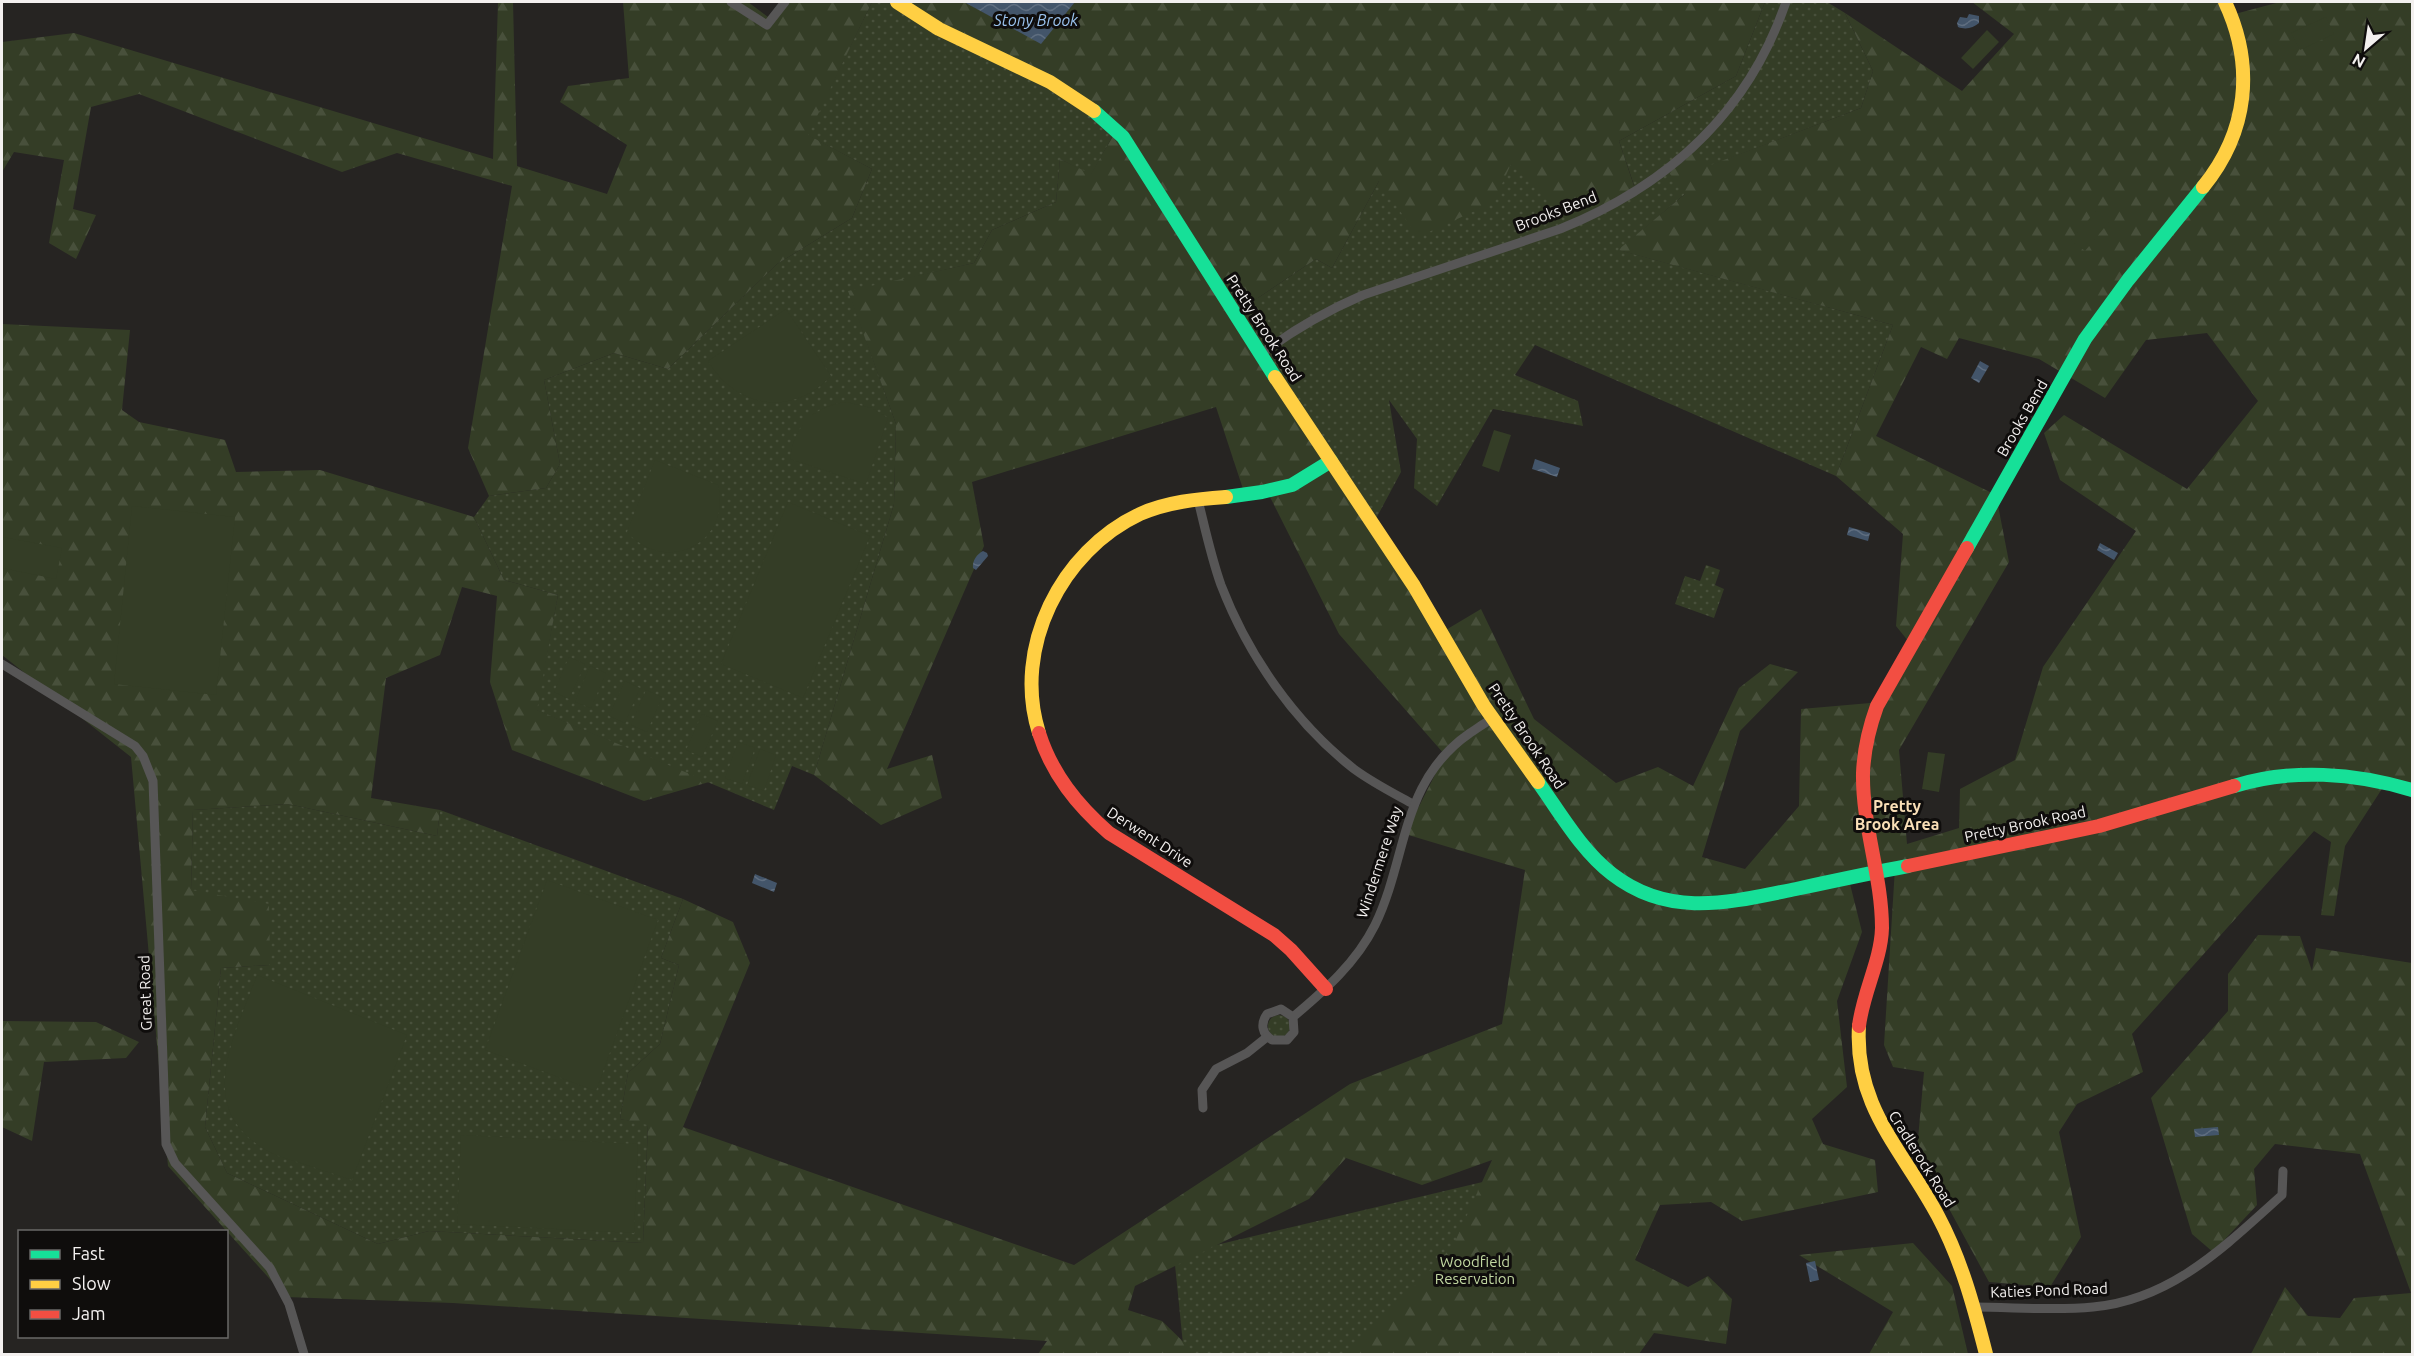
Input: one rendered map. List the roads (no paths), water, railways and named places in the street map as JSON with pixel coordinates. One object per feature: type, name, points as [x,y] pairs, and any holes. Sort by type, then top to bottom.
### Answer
[{"type":"street","points":[[731,2],[767,25],[785,2]]},
{"type":"street","name":"Pretty Brook Road","points":[[897,2],[939,29],[1050,82],[1099,115],[1123,137],[1261,354],[1414,586],[1493,719],[1583,846],[1596,861],[1631,888],[1678,903],[1722,904],[2130,818],[2260,779],[2299,775],[2347,776],[2375,780],[2412,790]]},
{"type":"street","name":"Brooks Bend","points":[[1261,354],[1313,318],[1363,295],[1560,229],[1590,217],[1641,189],[1691,149],[1736,100],[1768,46],[1786,2]]},
{"type":"street","name":"Brooks Bend","points":[[1876,872],[1862,780],[1864,742],[1869,724],[1877,706],[2085,339],[2128,280],[2216,171],[2227,153],[2240,116],[2244,63],[2235,25],[2225,2]]},
{"type":"street","name":"Derwent Drive","points":[[1326,989],[1291,950],[1274,935],[1109,833],[1076,803],[1057,777],[1044,751],[1037,730],[1031,688],[1035,644],[1050,602],[1061,582],[1090,548],[1126,521],[1167,505],[1292,484],[1331,461]]},
{"type":"street","points":[[1198,500],[1221,584],[1240,627],[1268,676],[1297,713],[1336,753],[1380,786],[1413,804]]},
{"type":"street","name":"Great Road","points":[[2,664],[125,738],[144,756],[150,768],[153,781],[166,1144],[175,1163],[270,1268],[289,1304],[304,1354]]},
{"type":"street","name":"Windermere Way","points":[[1267,1037],[1282,1041],[1291,1036],[1295,1027],[1293,1017],[1326,989],[1348,966],[1374,926],[1384,902],[1413,804],[1428,777],[1459,741],[1493,719]]},
{"type":"street","name":"Cradlerock Road","points":[[1876,872],[1882,921],[1881,937],[1879,953],[1861,1011],[1858,1032],[1861,1073],[1867,1095],[1879,1123],[1922,1188],[1951,1242],[1974,1307],[1986,1354]]},
{"type":"street","points":[[1203,1108],[1202,1090],[1216,1070],[1247,1053],[1267,1037],[1262,1023],[1271,1010],[1286,1010],[1293,1017]]},
{"type":"street","name":"Katies Pond Road","points":[[1974,1307],[2093,1307],[2140,1297],[2162,1288],[2207,1261],[2282,1195],[2283,1171]]},
{"type":"water","name":"Stony Brook","points":[[964,2],[1075,2],[1041,44]]},
{"type":"water","points":[[1969,14],[1979,16],[1979,23],[1969,28],[1958,27],[1960,17],[1967,18]]},
{"type":"water","points":[[1980,361],[1989,366],[1979,383],[1971,378]]},
{"type":"water","points":[[1535,459],[1560,468],[1557,477],[1532,469]]},
{"type":"water","points":[[1849,527],[1870,533],[1868,541],[1847,535]]},
{"type":"water","points":[[2100,543],[2118,553],[2114,560],[2097,550]]},
{"type":"water","points":[[983,551],[988,556],[976,570],[973,568],[974,560]]},
{"type":"water","points":[[755,874],[777,883],[774,892],[752,883]]},
{"type":"water","points":[[2218,1127],[2219,1135],[2195,1137],[2194,1129]]},
{"type":"water","points":[[1815,1261],[1819,1280],[1810,1282],[1806,1263]]},
{"type":"district","name":"Pretty Brook Area","points":[[1897,815]]},
{"type":"park label","name":"Woodfield Reservation","points":[[1475,1270]]}]
